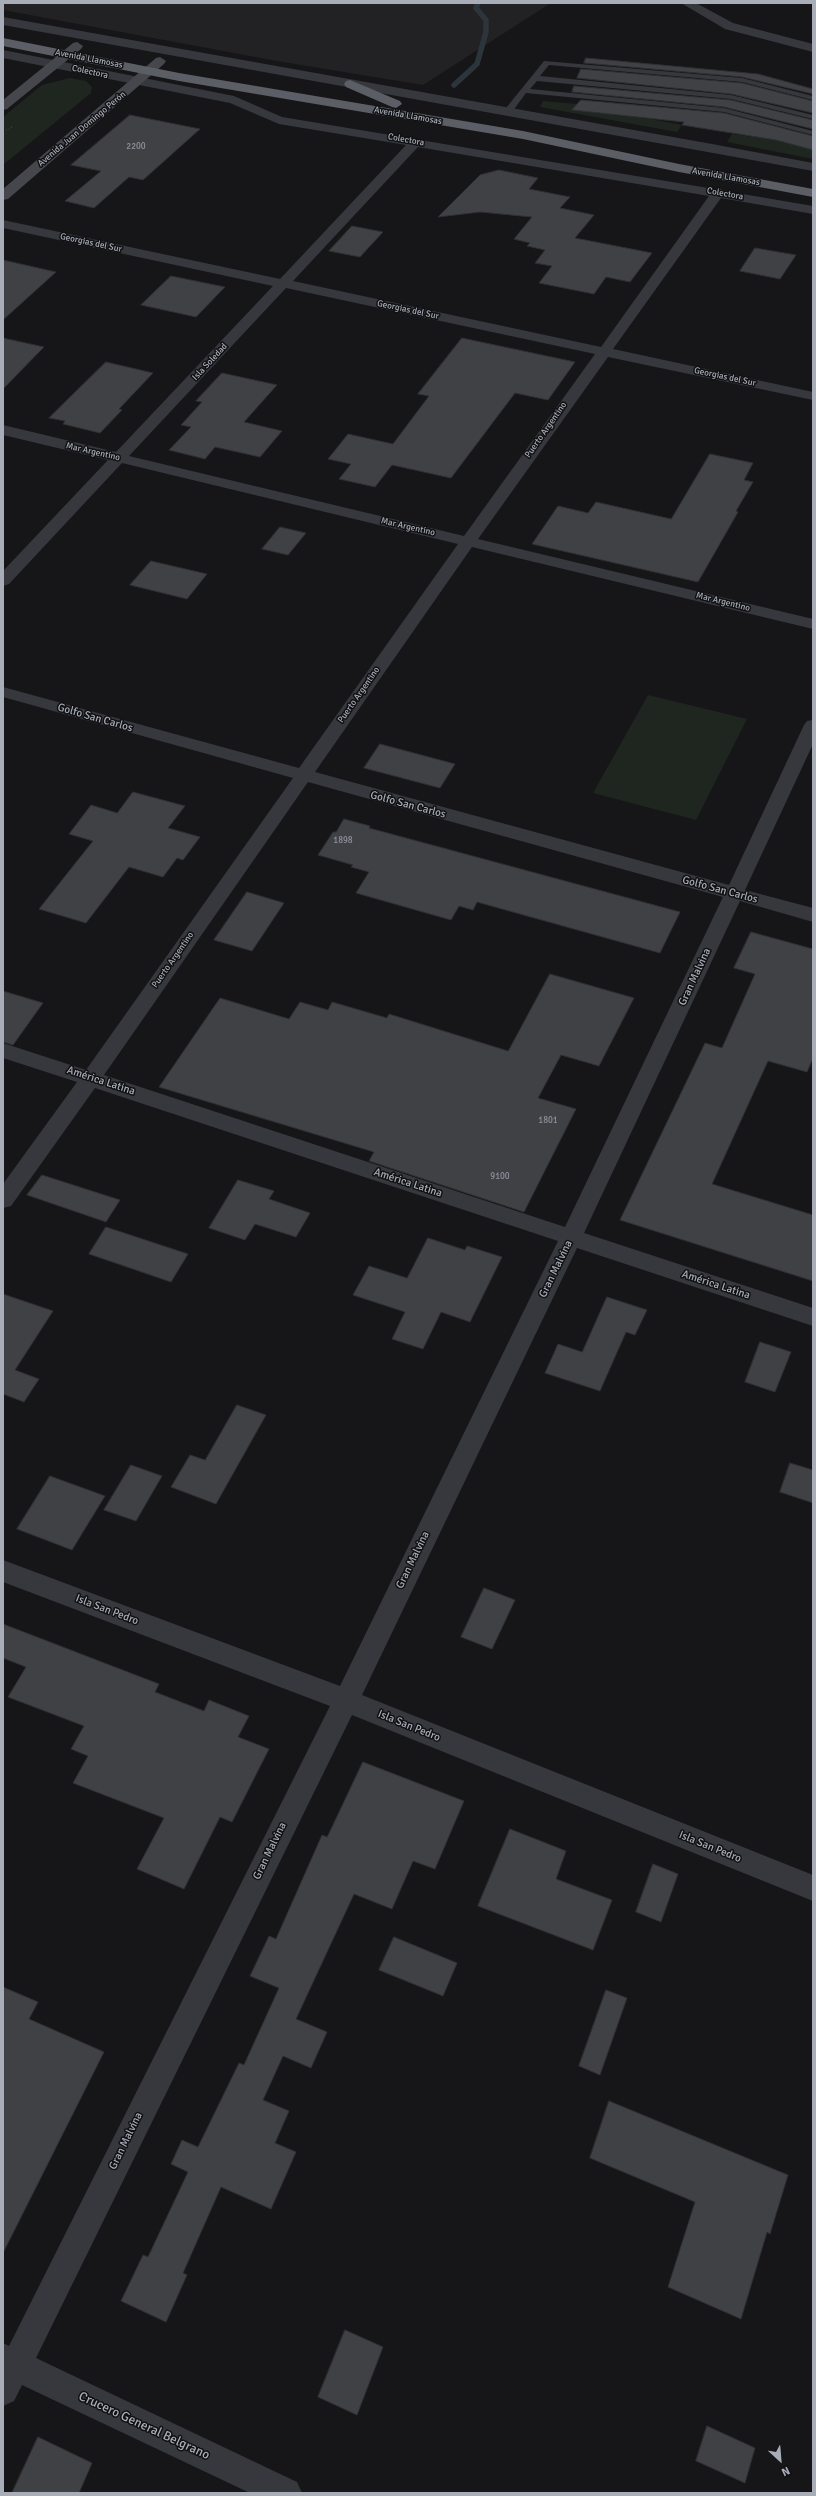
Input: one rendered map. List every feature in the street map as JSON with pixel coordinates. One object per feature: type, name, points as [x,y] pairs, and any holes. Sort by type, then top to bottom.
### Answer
[{"type":"highway","name":"Avenida Llamosas","points":[[3,31],[77,46],[396,104],[528,126],[813,181]]},
{"type":"highway","name":"Avenida Llamosas","points":[[3,42],[149,71],[552,141],[813,193]]},
{"type":"highway","points":[[350,84],[396,104]]},
{"type":"highway","points":[[234,100],[488,138],[552,141]]},
{"type":"main road","points":[[3,106],[77,46]]},
{"type":"main road","name":"Avenida Juan Domingo Perón","points":[[3,196],[160,61]]},
{"type":"street","points":[[687,3],[729,26],[813,48]]},
{"type":"street","points":[[3,21],[350,84],[509,110],[813,167]]},
{"type":"street","points":[[77,46],[89,37]]},
{"type":"street","points":[[160,61],[171,52]]},
{"type":"street","name":"Colectora","points":[[3,54],[234,100],[251,109],[279,120],[719,192],[813,210]]},
{"type":"street","name":"Isla Soledad","points":[[3,581],[416,142]]},
{"type":"street","name":"Puerto Argentino","points":[[3,1200],[91,1078],[468,541],[603,351],[719,192]]},
{"type":"street","name":"Georgias del Sur","points":[[3,224],[813,396]]},
{"type":"street","name":"Mar Argentino","points":[[3,430],[813,624]]},
{"type":"street","name":"Golfo San Carlos","points":[[3,692],[302,776],[813,915]]},
{"type":"street","name":"Gran Malvina","points":[[7,2372],[345,1700],[572,1237],[735,894],[813,725]]},
{"type":"street","name":"América Latina","points":[[3,1050],[813,1317]]},
{"type":"street","name":"Isla San Pedro","points":[[3,1571],[345,1700],[813,1888]]},
{"type":"street","name":"Crucero General Belgrano","points":[[7,2372],[286,2493]]},
{"type":"lane","points":[[509,110],[547,63],[742,80],[813,98]]},
{"type":"lane","points":[[535,78],[731,97],[813,117]]},
{"type":"lane","points":[[525,91],[724,110],[813,132]]},
{"type":"path","points":[[3,129],[8,130]]},
{"type":"shaded area","points":[[3,3],[551,3],[423,85],[277,61],[3,10]]},
{"type":"shaded area","points":[[70,78],[86,81],[92,87],[91,93],[3,165],[3,117],[42,85]]},
{"type":"shaded area","points":[[543,101],[577,104],[573,110],[651,119],[682,125],[677,132],[540,107]]},
{"type":"shaded area","points":[[732,134],[776,140],[813,150],[813,159],[727,142]]},
{"type":"shaded area","points":[[648,695],[747,719],[696,820],[593,793]]},
{"type":"building","points":[[586,58],[758,74],[813,89],[813,94],[742,77],[584,63]]},
{"type":"building","points":[[581,69],[742,83],[813,101],[813,113],[731,94],[577,78]]},
{"type":"building","points":[[574,86],[731,100],[813,120],[813,129],[724,107],[572,92]]},
{"type":"building","points":[[581,100],[724,113],[813,136],[813,150],[776,140],[682,125],[684,122],[572,110]]},
{"type":"building","points":[[130,115],[200,129],[143,180],[129,177],[94,208],[65,201],[101,171],[71,165]]},
{"type":"building","points":[[499,170],[538,178],[529,189],[570,197],[560,208],[594,215],[575,238],[652,253],[630,282],[606,277],[594,294],[539,283],[552,266],[535,263],[545,250],[527,246],[530,243],[514,239],[532,217],[480,212],[438,217],[480,175]]},
{"type":"building","points":[[352,226],[383,232],[360,257],[329,251]]},
{"type":"building","points":[[755,248],[796,255],[780,279],[740,271]]},
{"type":"building","points":[[3,260],[56,272],[3,320]]},
{"type":"building","points":[[171,276],[225,287],[196,317],[141,305]]},
{"type":"building","points":[[3,338],[44,347],[3,389]]},
{"type":"building","points":[[462,338],[575,362],[548,400],[515,393],[451,478],[392,465],[375,487],[339,479],[351,464],[328,459],[348,434],[393,444],[429,396],[418,394]]},
{"type":"building","points":[[106,362],[153,373],[119,409],[122,410],[100,433],[63,424],[65,421],[49,418]]},
{"type":"building","points":[[222,373],[277,385],[244,422],[282,431],[260,457],[215,447],[205,459],[169,450],[191,427],[181,425],[202,402],[196,401]]},
{"type":"building","points":[[710,454],[753,463],[744,480],[753,482],[736,511],[738,512],[698,582],[532,544],[558,506],[588,513],[596,502],[671,519]]},
{"type":"building","points":[[280,527],[306,533],[288,555],[262,549]]},
{"type":"building","points":[[151,561],[207,574],[187,599],[130,585]]},
{"type":"building","points":[[380,744],[455,764],[440,788],[364,768]]},
{"type":"building","points":[[133,792],[185,806],[168,828],[200,837],[183,860],[177,858],[163,877],[129,867],[86,923],[39,909],[93,841],[69,834],[91,805],[117,813]]},
{"type":"building","points":[[344,819],[370,826],[369,828],[680,912],[660,953],[477,902],[473,910],[459,906],[451,920],[356,893],[369,872],[351,867],[353,865],[318,855],[333,832],[336,832]]},
{"type":"building","points":[[247,892],[284,903],[252,951],[214,940]]},
{"type":"building","points":[[751,932],[813,949],[813,1058],[807,1072],[768,1061],[712,1184],[813,1215],[813,1281],[620,1220],[705,1043],[722,1048],[755,974],[734,968]]},
{"type":"building","points":[[550,974],[634,998],[599,1066],[561,1055],[538,1098],[576,1109],[524,1212],[369,1161],[374,1152],[159,1087],[220,998],[289,1019],[300,1002],[328,1010],[332,1002],[387,1018],[389,1014],[508,1051]]},
{"type":"building","points":[[3,991],[43,1003],[13,1045],[3,1042]]},
{"type":"building","points":[[42,1175],[120,1200],[106,1222],[27,1195]]},
{"type":"building","points":[[238,1180],[274,1191],[269,1199],[310,1213],[296,1237],[255,1224],[245,1240],[209,1228]]},
{"type":"building","points":[[106,1227],[188,1254],[171,1282],[89,1254]]},
{"type":"building","points":[[428,1238],[465,1250],[467,1246],[502,1257],[470,1322],[441,1312],[423,1349],[392,1339],[405,1312],[353,1295],[369,1266],[407,1278]]},
{"type":"building","points":[[3,1294],[53,1311],[15,1370],[39,1379],[24,1402],[3,1394]]},
{"type":"building","points":[[607,1297],[647,1310],[635,1335],[626,1332],[600,1391],[545,1373],[558,1344],[582,1352]]},
{"type":"building","points":[[760,1342],[791,1352],[775,1392],[745,1382]]},
{"type":"building","points":[[237,1405],[266,1415],[216,1504],[171,1487],[190,1455],[205,1460]]},
{"type":"building","points":[[790,1463],[813,1470],[813,1503],[780,1492]]},
{"type":"building","points":[[131,1465],[162,1476],[136,1521],[104,1510]]},
{"type":"building","points":[[50,1476],[105,1496],[72,1550],[17,1529]]},
{"type":"building","points":[[484,1588],[515,1600],[492,1649],[461,1637]]},
{"type":"building","points":[[3,1624],[159,1684],[155,1692],[204,1711],[209,1700],[249,1716],[238,1737],[269,1749],[232,1822],[220,1817],[184,1889],[137,1869],[164,1818],[73,1783],[88,1756],[71,1749],[84,1726],[8,1697],[26,1667],[3,1658]]},
{"type":"building","points":[[363,1762],[464,1801],[435,1869],[413,1861],[392,1909],[354,1894],[296,2019],[327,2032],[311,2068],[283,2056],[263,2100],[289,2111],[275,2143],[296,2152],[271,2209],[221,2187],[183,2273],[187,2275],[166,2322],[121,2301],[143,2255],[148,2257],[188,2172],[171,2164],[182,2140],[198,2147],[239,2063],[244,2065],[279,1988],[250,1976],[269,1936],[276,1939],[322,1835],[327,1837]]},
{"type":"building","points":[[510,1829],[566,1851],[556,1879],[612,1900],[593,1950],[478,1906]]},
{"type":"building","points":[[653,1864],[678,1874],[661,1922],[636,1912]]},
{"type":"building","points":[[394,1937],[457,1963],[443,1996],[379,1970]]},
{"type":"building","points":[[3,1987],[38,2002],[29,2019],[104,2052],[3,2253]]},
{"type":"building","points":[[606,1990],[627,1998],[600,2075],[579,2066]]},
{"type":"building","points":[[609,2101],[788,2175],[770,2234],[767,2232],[741,2319],[668,2287],[695,2202],[590,2158]]},
{"type":"building","points":[[345,2330],[383,2347],[357,2415],[318,2397]]},
{"type":"building","points":[[707,2426],[755,2448],[745,2483],[696,2461]]},
{"type":"building","points":[[38,2437],[92,2463],[79,2493],[12,2493]]},
{"type":"waterway","points":[[454,85],[477,64],[486,32],[486,20],[476,8],[478,3]]}]
